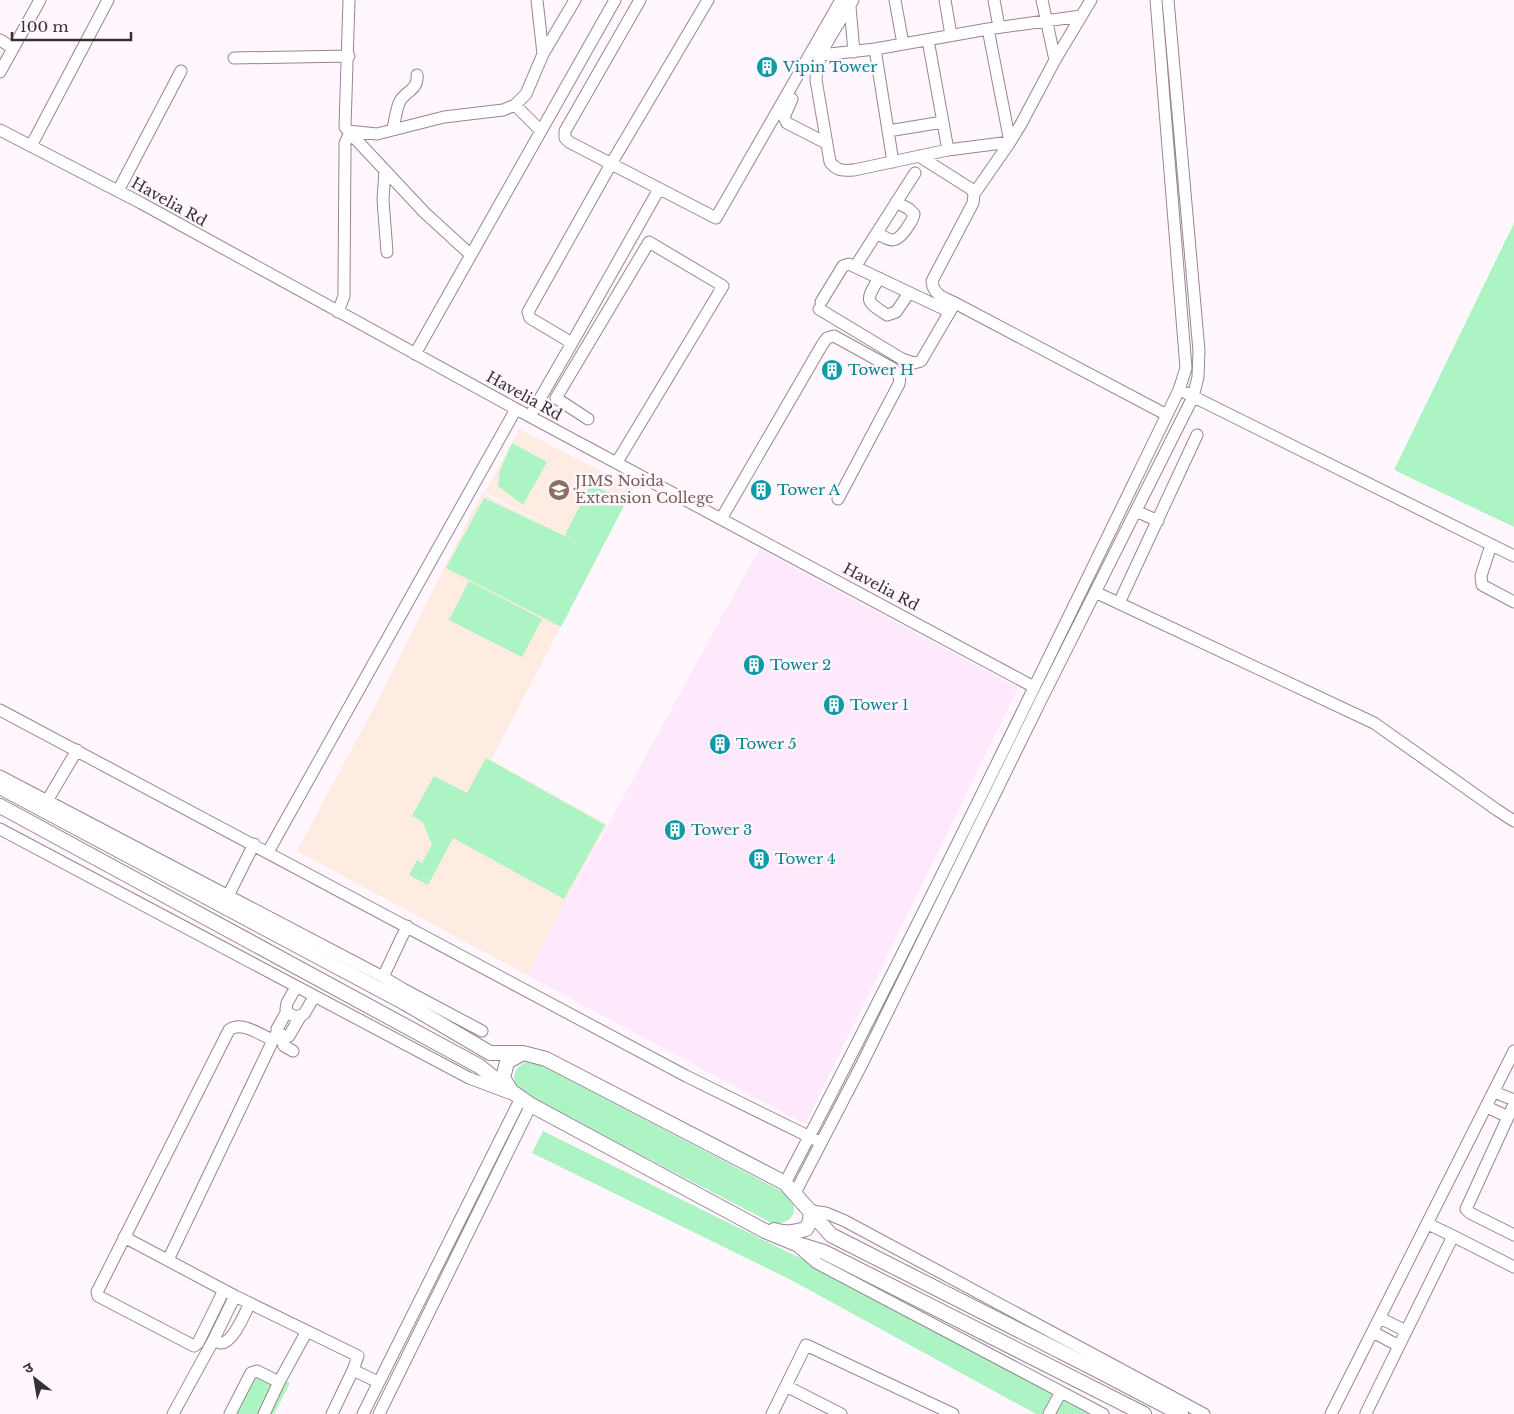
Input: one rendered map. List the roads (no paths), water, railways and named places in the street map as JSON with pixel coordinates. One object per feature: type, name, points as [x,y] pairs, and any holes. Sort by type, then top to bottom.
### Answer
[{"type":"main road","points":[[0,787],[400,994],[490,1053],[523,1053],[546,1059],[790,1188],[831,1235],[1180,1414]]},
{"type":"main road","points":[[0,806],[479,1066],[520,1097],[752,1224],[794,1243],[824,1252],[1144,1414]]},
{"type":"main road","points":[[520,1097],[503,1078],[507,1062],[523,1053]]},
{"type":"main road","points":[[752,1224],[782,1232],[797,1232],[806,1229],[810,1221],[811,1211]]},
{"type":"street","points":[[0,72],[40,0]]},
{"type":"street","points":[[31,146],[108,0]]},
{"type":"street","points":[[349,0],[349,56],[345,127],[425,213],[470,255]]},
{"type":"street","points":[[537,0],[543,54]]},
{"type":"street","points":[[349,132],[377,134],[444,117],[503,110],[515,105],[526,94],[543,54],[575,0]]},
{"type":"street","points":[[415,354],[615,0]]},
{"type":"street","points":[[640,0],[565,131],[565,138],[569,142],[716,218],[848,2]]},
{"type":"street","points":[[572,343],[530,318],[528,312],[611,164],[708,0]]},
{"type":"street","points":[[895,0],[903,44]]},
{"type":"street","points":[[946,0],[951,35]]},
{"type":"street","points":[[994,0],[994,28],[1010,142]]},
{"type":"street","points":[[1042,0],[1055,60]]},
{"type":"street","points":[[952,308],[932,289],[932,281],[973,203],[974,194],[1022,124],[1055,60],[1091,0]]},
{"type":"street","points":[[790,1188],[822,1143],[862,1064],[1023,723],[1034,687],[1179,390],[1186,368],[1156,0]]},
{"type":"street","points":[[790,1188],[809,1137],[1023,723],[1095,592],[1193,397],[1198,377],[1199,350],[1168,0]]},
{"type":"street","points":[[848,2],[854,52]]},
{"type":"street","points":[[826,143],[787,123],[784,117],[803,79],[819,58],[848,2]]},
{"type":"street","points":[[819,58],[994,28],[1081,16]]},
{"type":"street","points":[[0,40],[13,48]]},
{"type":"street","points":[[928,40],[948,150]]},
{"type":"street","points":[[875,49],[893,162]]},
{"type":"street","points":[[234,58],[349,56]]},
{"type":"street","points":[[819,58],[816,80],[830,162],[835,168],[843,171],[948,150],[1010,142]]},
{"type":"street","points":[[118,191],[181,71]]},
{"type":"street","points":[[393,130],[400,102],[414,88],[417,79],[416,75]]},
{"type":"street","points":[[515,105],[541,130]]},
{"type":"street","points":[[888,131],[943,122]]},
{"type":"street","name":"Havelia Rd","points":[[0,130],[118,191],[516,409],[1034,687]]},
{"type":"street","points":[[338,312],[342,303],[344,287],[345,143],[349,132]]},
{"type":"street","points":[[919,156],[971,189],[974,194]]},
{"type":"street","points":[[385,170],[383,200],[388,252]]},
{"type":"street","points":[[855,266],[914,173]]},
{"type":"street","points":[[530,416],[659,189]]},
{"type":"street","points":[[877,233],[894,241],[900,238],[913,220],[914,214],[896,202]]},
{"type":"street","points":[[588,419],[556,398],[649,242],[723,286],[617,462]]},
{"type":"street","points":[[952,308],[921,361],[914,363],[902,359],[820,306],[844,266],[849,264],[909,293],[952,308],[1167,415]]},
{"type":"street","points":[[879,278],[869,296],[869,301],[871,305],[887,315],[896,312],[909,293]]},
{"type":"street","points":[[721,519],[822,345],[828,338],[834,336],[892,368],[898,373],[900,379],[838,499]]},
{"type":"street","points":[[1179,390],[1514,556]]},
{"type":"street","points":[[268,852],[516,409]]},
{"type":"street","points":[[1119,603],[1197,435]]},
{"type":"street","points":[[1136,510],[1158,521]]},
{"type":"street","points":[[1491,545],[1480,576],[1482,585],[1514,602]]},
{"type":"street","points":[[1095,592],[1374,723],[1514,821]]},
{"type":"street","points":[[0,710],[686,1076],[822,1143]]},
{"type":"street","points":[[47,801],[77,750]]},
{"type":"street","points":[[0,776],[383,977],[400,994],[482,1031]]},
{"type":"street","points":[[0,829],[468,1078],[520,1097]]},
{"type":"street","points":[[228,896],[254,844]]},
{"type":"street","points":[[383,977],[407,926]]},
{"type":"street","points":[[294,1051],[284,1046],[276,1029],[287,1011],[287,1003],[296,987]]},
{"type":"street","points":[[230,1293],[198,1343],[194,1346],[98,1296],[97,1292],[229,1030],[234,1026],[240,1026],[279,1036],[289,1036],[314,997]]},
{"type":"street","points":[[287,1011],[291,1015],[300,1017]]},
{"type":"street","points":[[379,1032],[388,1016]]},
{"type":"street","points":[[168,1260],[279,1036]]},
{"type":"street","points":[[1331,1414],[1514,1051]]},
{"type":"street","points":[[1494,1092],[1511,1108]]},
{"type":"street","points":[[362,1414],[520,1097]]},
{"type":"street","points":[[379,1414],[520,1097]]},
{"type":"street","points":[[1487,1107],[1511,1108]]},
{"type":"street","points":[[1511,1108],[1466,1208],[1470,1213],[1514,1235]]},
{"type":"street","points":[[811,1211],[826,1213],[844,1221],[1204,1414]]},
{"type":"street","points":[[1428,1224],[1514,1267]]},
{"type":"street","points":[[1367,1414],[1453,1236]]},
{"type":"street","points":[[124,1237],[230,1293],[358,1356],[332,1414]]},
{"type":"street","points":[[794,1243],[817,1263],[1103,1414]]},
{"type":"street","points":[[173,1414],[213,1341],[230,1293]]},
{"type":"street","points":[[213,1341],[222,1343],[228,1340],[250,1303]]},
{"type":"street","points":[[1380,1318],[1406,1331]]},
{"type":"street","points":[[264,1414],[307,1331]]},
{"type":"street","points":[[1373,1332],[1399,1346]]},
{"type":"street","points":[[772,1414],[806,1345],[953,1414]]},
{"type":"street","points":[[353,1370],[378,1382]]},
{"type":"street","points":[[230,1414],[251,1373],[257,1372],[279,1382]]},
{"type":"street","points":[[786,1386],[841,1414]]},
{"type":"street","points":[[1049,1414],[1061,1392]]},
{"type":"place","name":"Vipin Tower","points":[[767,67]]},
{"type":"place","name":"Tower H","points":[[832,370]]},
{"type":"place","name":"JIMS Noida Extension College","points":[[559,490]]},
{"type":"place","name":"Tower A","points":[[761,490]]},
{"type":"place","name":"Tower 2","points":[[754,665]]},
{"type":"place","name":"Tower 1","points":[[834,705]]},
{"type":"place","name":"Tower 5","points":[[720,744]]},
{"type":"place","name":"Tower 3","points":[[675,830]]},
{"type":"place","name":"Tower 4","points":[[759,859]]}]
